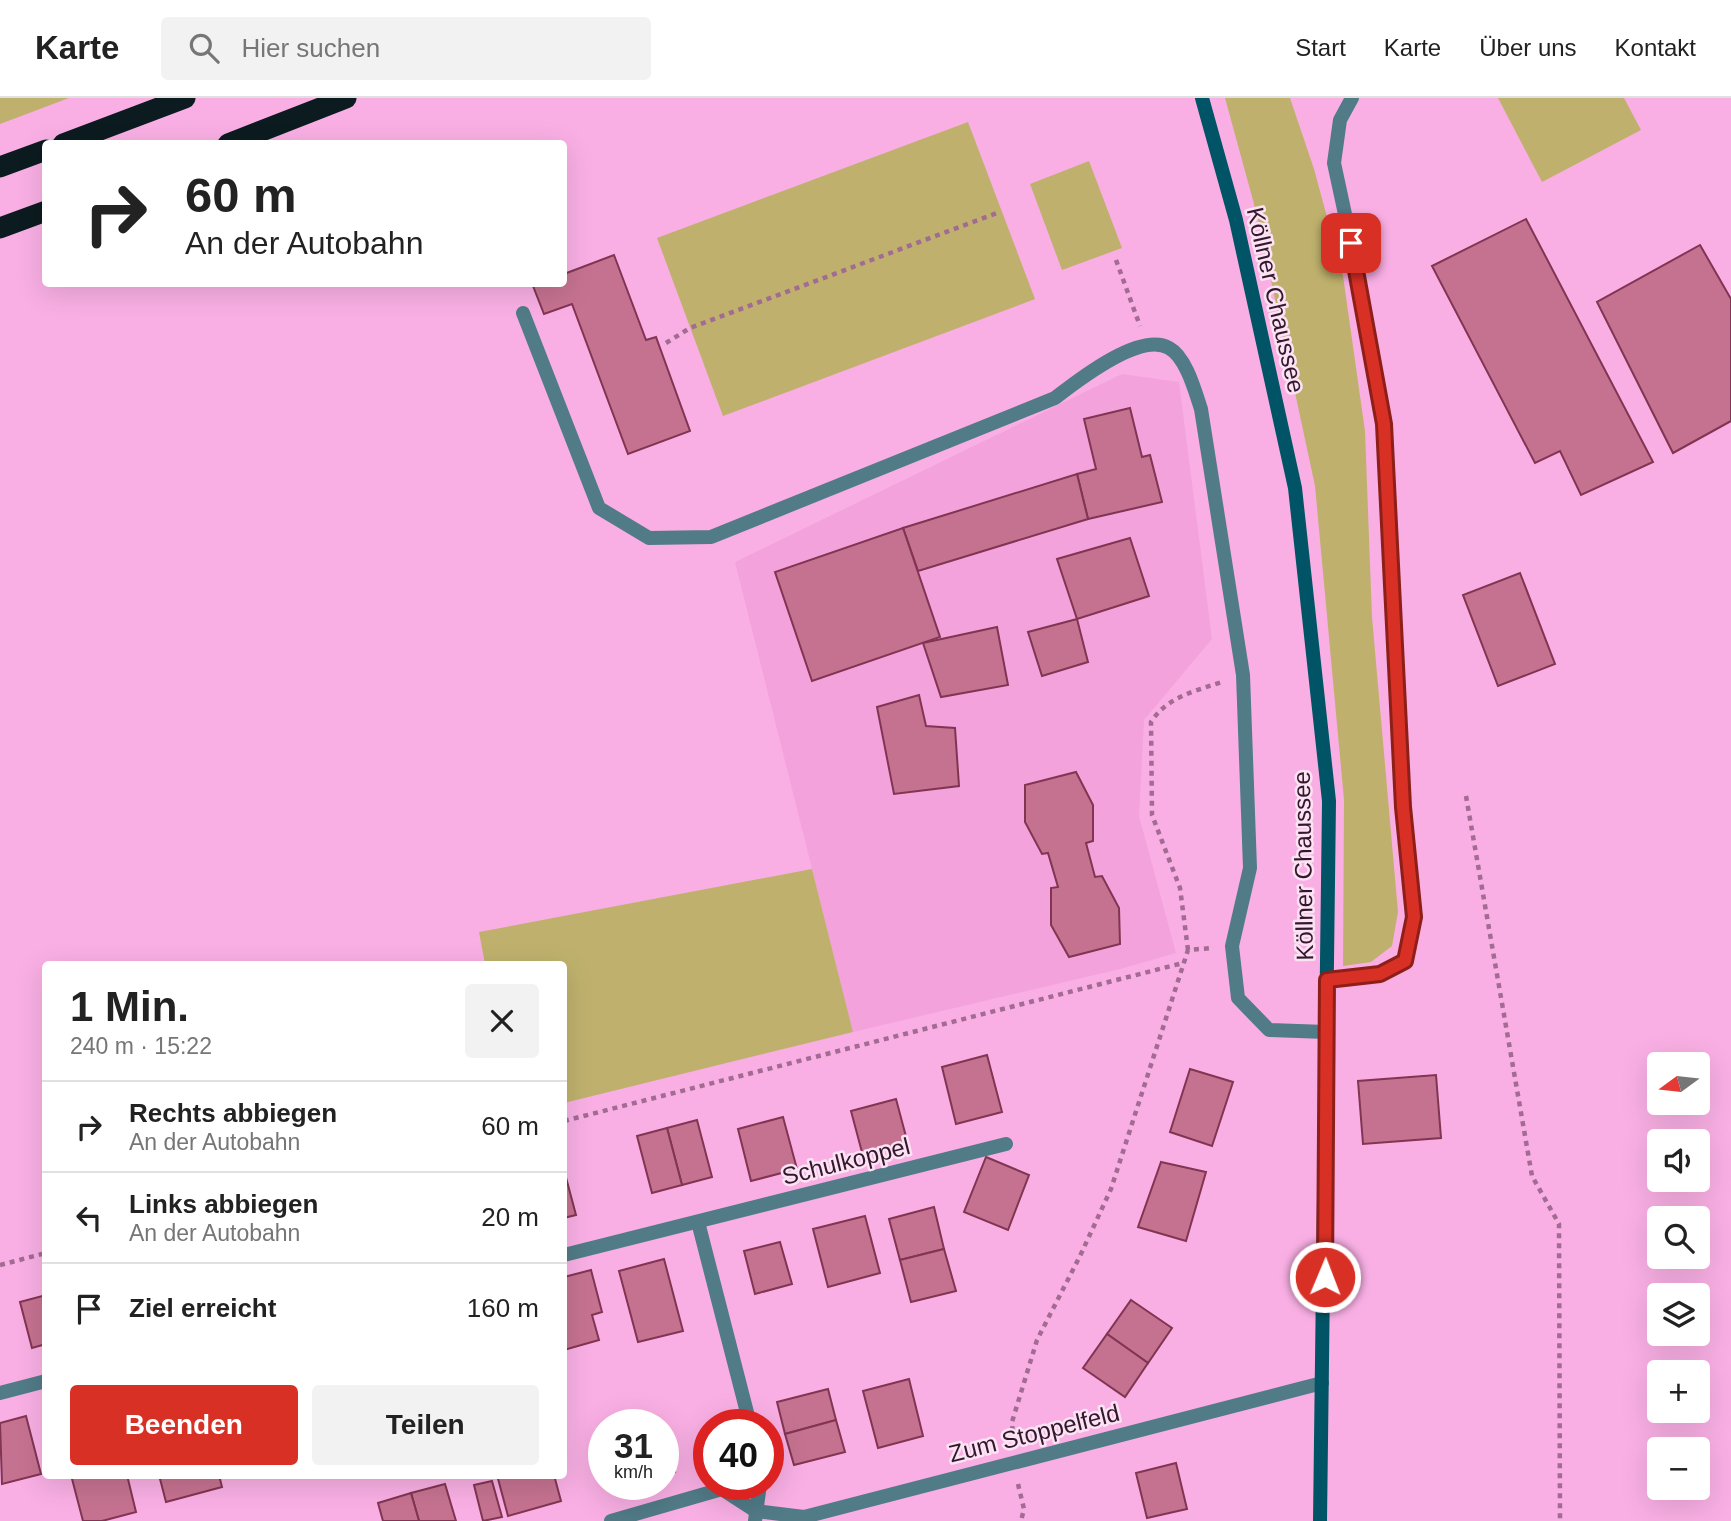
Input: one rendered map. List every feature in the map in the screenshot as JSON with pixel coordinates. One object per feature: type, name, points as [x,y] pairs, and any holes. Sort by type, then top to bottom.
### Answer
[{"type":"highway","points":[[74,140],[185,98]]},
{"type":"highway","points":[[238,140],[345,98]]},
{"type":"highway","points":[[0,167],[42,151]]},
{"type":"highway","points":[[0,228],[42,212]]},
{"type":"street","name":"Köllner Chaussee","points":[[1202,98],[1236,220],[1295,488],[1329,801],[1320,1521]]},
{"type":"street","points":[[1327,980],[1380,974],[1405,961],[1414,917],[1403,807],[1384,424],[1357,270],[1334,163],[1340,120],[1352,98]]},
{"type":"street","points":[[523,313],[598,508],[649,538],[711,537],[1055,398],[1095,368],[1147,344],[1169,348],[1187,370],[1200,409],[1243,675],[1250,868],[1232,946],[1238,998],[1269,1030],[1326,1032]]},
{"type":"street","name":"Schulkoppel","points":[[567,1254],[1006,1144]]},
{"type":"street","points":[[698,1222],[746,1409]]},
{"type":"street","points":[[0,1393],[42,1382]]},
{"type":"street","name":"Zum Stoppelfeld","points":[[756,1516],[804,1517],[1322,1383]]},
{"type":"street","points":[[611,1521],[722,1489],[756,1516]]},
{"type":"path","points":[[666,343],[690,328],[997,213]]},
{"type":"path","points":[[1116,260],[1147,344]]},
{"type":"path","points":[[1021,1521],[1024,1509],[1014,1462],[1012,1422],[1037,1340],[1111,1189],[1188,950],[1180,888],[1152,815],[1151,722],[1159,710],[1184,694],[1243,675]]},
{"type":"path","points":[[1466,796],[1532,1176],[1559,1224],[1560,1521]]},
{"type":"path","points":[[1188,950],[1232,946]]},
{"type":"path","points":[[567,1120],[1184,963]]},
{"type":"path","points":[[0,1265],[42,1254]]},
{"type":"shaded area","points":[[0,98],[69,98],[0,124]]},
{"type":"shaded area","points":[[1225,98],[1290,98],[1314,169],[1343,276],[1365,431],[1372,617],[1398,912],[1392,946],[1371,962],[1343,966],[1344,800],[1315,486],[1257,215]]},
{"type":"shaded area","points":[[1498,98],[1624,98],[1641,130],[1542,182]]},
{"type":"shaded area","points":[[968,122],[1035,299],[723,416],[657,238]]},
{"type":"shaded area","points":[[1089,161],[1122,248],[1062,270],[1030,184]]},
{"type":"shaded area","points":[[1122,374],[1179,382],[1212,639],[1144,720],[1139,816],[1176,953],[1120,969],[853,1032],[735,562]]},
{"type":"shaded area","points":[[812,869],[853,1032],[567,1102],[567,961],[484,961],[479,932]]},
{"type":"building","points":[[1526,219],[1653,462],[1581,495],[1560,451],[1535,463],[1432,266]]},
{"type":"building","points":[[1700,245],[1731,299],[1731,421],[1673,453],[1597,302]]},
{"type":"building","points":[[614,255],[646,340],[656,337],[690,431],[628,454],[572,304],[544,314],[533,287],[567,287],[567,273]]},
{"type":"building","points":[[1130,408],[1142,457],[1150,455],[1162,502],[1088,519],[1077,474],[1096,469],[1084,419]]},
{"type":"building","points":[[1077,474],[1088,519],[918,571],[903,528]]},
{"type":"building","points":[[903,528],[940,637],[812,681],[775,572]]},
{"type":"building","points":[[1130,538],[1149,596],[1077,619],[1057,559]]},
{"type":"building","points":[[1520,573],[1555,664],[1498,686],[1463,595]]},
{"type":"building","points":[[1077,619],[1088,662],[1042,676],[1028,632]]},
{"type":"building","points":[[997,627],[1008,685],[941,697],[923,643]]},
{"type":"building","points":[[919,695],[926,726],[955,728],[959,786],[894,794],[877,707]]},
{"type":"building","points":[[1076,772],[1093,805],[1093,841],[1086,843],[1095,877],[1102,876],[1119,908],[1120,944],[1069,957],[1051,925],[1051,888],[1058,887],[1048,853],[1042,854],[1025,822],[1025,785]]},
{"type":"building","points":[[987,1055],[1002,1112],[956,1124],[942,1067]]},
{"type":"building","points":[[1190,1069],[1233,1082],[1212,1146],[1170,1132]]},
{"type":"building","points":[[1436,1075],[1441,1138],[1363,1144],[1358,1081]]},
{"type":"building","points":[[896,1099],[908,1144],[863,1156],[851,1111]]},
{"type":"building","points":[[783,1117],[797,1169],[751,1181],[738,1129]]},
{"type":"building","points":[[697,1120],[712,1177],[682,1185],[667,1128]]},
{"type":"building","points":[[667,1128],[682,1185],[652,1193],[637,1136]]},
{"type":"building","points":[[986,1157],[1029,1175],[1008,1230],[964,1212]]},
{"type":"building","points":[[1161,1162],[1206,1172],[1186,1241],[1138,1227]]},
{"type":"building","points":[[567,1181],[576,1215],[567,1217]]},
{"type":"building","points":[[934,1207],[944,1249],[900,1260],[889,1219]]},
{"type":"building","points":[[865,1216],[880,1273],[828,1287],[813,1229]]},
{"type":"building","points":[[780,1242],[792,1284],[755,1294],[744,1251]]},
{"type":"building","points":[[944,1249],[956,1291],[911,1302],[900,1260]]},
{"type":"building","points":[[664,1259],[683,1331],[638,1342],[619,1271]]},
{"type":"building","points":[[591,1270],[602,1312],[592,1315],[599,1340],[567,1349],[567,1276]]},
{"type":"building","points":[[42,1296],[42,1345],[32,1348],[20,1302]]},
{"type":"building","points":[[1131,1300],[1172,1328],[1148,1363],[1107,1334]]},
{"type":"building","points":[[1107,1334],[1148,1363],[1125,1397],[1083,1368]]},
{"type":"building","points":[[909,1379],[923,1436],[878,1448],[863,1391]]},
{"type":"building","points":[[828,1389],[836,1420],[785,1434],[784,1409],[779,1409],[777,1402]]},
{"type":"building","points":[[26,1416],[41,1474],[2,1484],[0,1423]]},
{"type":"building","points":[[836,1420],[845,1452],[794,1465],[785,1434]]},
{"type":"building","points":[[1176,1463],[1187,1509],[1147,1518],[1136,1473]]},
{"type":"building","points":[[72,1479],[128,1479],[136,1512],[102,1521],[83,1521]]},
{"type":"building","points":[[160,1479],[220,1479],[222,1487],[166,1502]]},
{"type":"building","points":[[498,1479],[555,1479],[561,1501],[508,1516]]},
{"type":"building","points":[[492,1481],[502,1517],[483,1521],[474,1485]]},
{"type":"building","points":[[445,1484],[456,1521],[419,1521],[411,1493]]},
{"type":"building","points":[[411,1493],[419,1521],[383,1521],[378,1503]]},
{"type":"route","points":[[1325,1277],[1327,980],[1380,974],[1405,961],[1414,917],[1403,807],[1384,424],[1351,243]]}]
